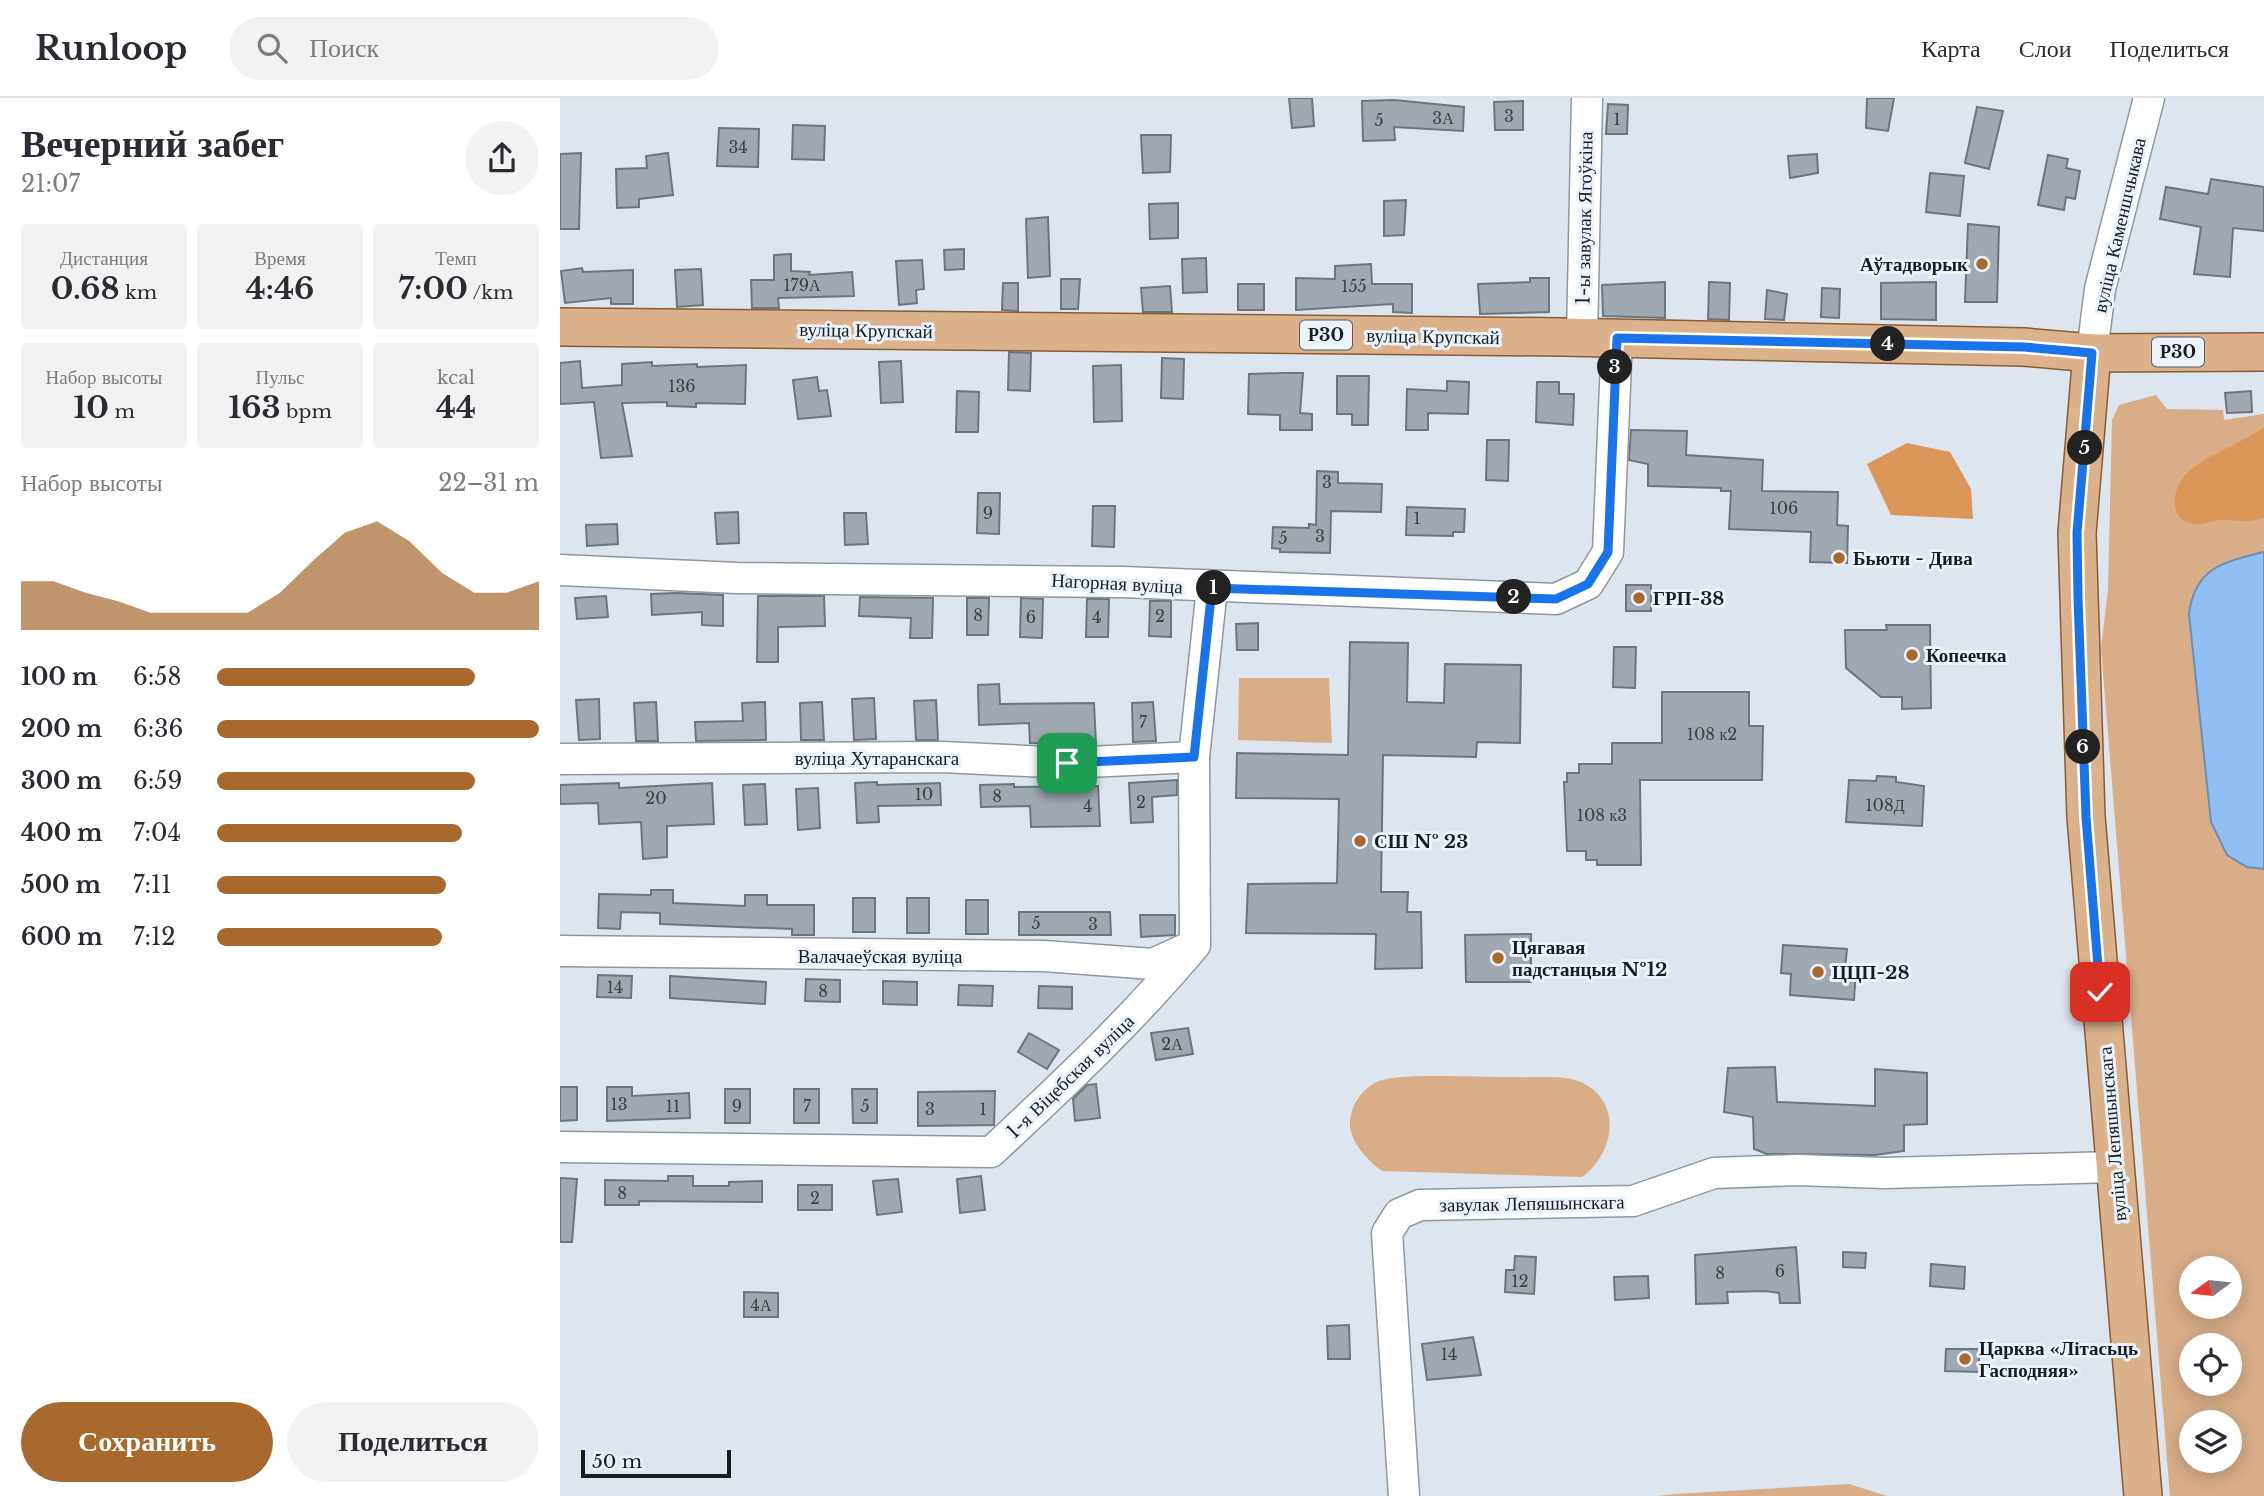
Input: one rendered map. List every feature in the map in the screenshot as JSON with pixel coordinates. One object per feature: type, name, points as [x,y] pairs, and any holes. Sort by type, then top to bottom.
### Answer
[{"type":"main road","name":"вуліца Крупскай","points":[[560,327],[1600,338],[2024,347],[2092,353],[2264,352]]},
{"type":"main road","name":"вуліца Лепяшынскага","points":[[2092,353],[2077,533],[2086,817],[2143,1496]]},
{"type":"street","name":"1-ы завулак Ягоўкіна","points":[[1587,98],[1600,338]]},
{"type":"street","name":"вуліца Каменшчыкава","points":[[2092,353],[2100,289],[2149,98]]},
{"type":"street","name":"Нагорная вуліца","points":[[560,570],[737,578],[1001,579],[1556,599],[1588,584],[1608,552],[1600,338]]},
{"type":"street","points":[[1195,945],[1194,757],[1212,588]]},
{"type":"street","name":"вуліца Хутаранскага","points":[[560,759],[943,757],[1067,763],[1194,757]]},
{"type":"street","name":"Валачаеўская вуліца","points":[[560,951],[1044,956],[1153,964],[1195,945]]},
{"type":"street","name":"1-я Віцебская вуліца","points":[[560,1147],[990,1152],[1095,1054],[1153,995],[1195,945]]},
{"type":"street","name":"завулак Лепяшынскага","points":[[1404,1496],[1387,1233],[1399,1214],[1420,1205],[1633,1201],[1714,1173],[1797,1170],[1884,1173],[2114,1167]]},
{"type":"shaded area","points":[[2156,395],[2167,409],[2223,410],[2224,420],[2264,414],[2264,1496],[2170,1496],[2101,648],[2108,590],[2112,420],[2119,405]]},
{"type":"shaded area","points":[[2264,427],[2264,517],[2253,521],[2222,520],[2199,524],[2181,519],[2175,507],[2176,493],[2178,485],[2188,472]]},
{"type":"shaded area","points":[[1907,443],[1950,452],[1971,489],[1973,519],[1891,515],[1867,464]]},
{"type":"shaded area","points":[[1239,678],[1329,678],[1332,743],[1238,740]]},
{"type":"shaded area","points":[[1426,1076],[1560,1077],[1576,1080],[1596,1092],[1609,1116],[1607,1143],[1593,1168],[1582,1177],[1382,1171],[1356,1144],[1351,1131],[1355,1104],[1367,1088],[1379,1081]]},
{"type":"shaded area","points":[[1849,1484],[1887,1496],[1659,1496],[1674,1494]]},
{"type":"water","points":[[2264,552],[2264,869],[2247,867],[2227,855],[2211,822],[2189,614],[2192,598],[2205,576],[2236,559]]},
{"type":"building","points":[[1289,98],[1312,98],[1314,126],[1292,128]]},
{"type":"building","points":[[1867,98],[1894,98],[1888,131],[1866,128]]},
{"type":"building","points":[[1394,100],[1464,107],[1463,131],[1394,127],[1395,140],[1363,141],[1362,101]]},
{"type":"building","points":[[1523,101],[1523,130],[1495,130],[1494,102]]},
{"type":"building","points":[[1608,104],[1628,105],[1627,134],[1606,134]]},
{"type":"building","points":[[1977,107],[2003,111],[1989,169],[1965,163]]},
{"type":"building","points":[[793,125],[825,126],[824,160],[792,159]]},
{"type":"building","points":[[719,128],[759,129],[758,167],[717,166]]},
{"type":"building","points":[[1141,135],[1171,135],[1170,172],[1143,173]]},
{"type":"building","points":[[581,153],[579,229],[560,229],[560,154]]},
{"type":"building","points":[[668,153],[673,195],[639,199],[639,207],[617,208],[616,169],[647,168],[646,156]]},
{"type":"building","points":[[1817,154],[1818,173],[1790,178],[1788,156]]},
{"type":"building","points":[[2048,155],[2068,159],[2066,168],[2080,171],[2075,199],[2066,197],[2064,210],[2038,205]]},
{"type":"building","points":[[1930,173],[1964,176],[1960,216],[1926,212]]},
{"type":"building","points":[[2211,179],[2264,187],[2264,231],[2233,228],[2230,277],[2194,274],[2201,227],[2160,219],[2166,187],[2208,194]]},
{"type":"building","points":[[1406,200],[1404,235],[1384,236],[1384,201]]},
{"type":"building","points":[[1178,203],[1178,238],[1150,239],[1149,204]]},
{"type":"building","points":[[1048,217],[1050,276],[1028,278],[1026,219]]},
{"type":"building","name":"Аўтадворык","points":[[1968,224],[1999,227],[1997,302],[1965,302]]},
{"type":"building","points":[[964,249],[964,269],[945,270],[944,250]]},
{"type":"building","points":[[791,254],[791,271],[810,272],[809,275],[852,272],[854,296],[778,298],[779,308],[752,308],[751,280],[774,280],[774,255]]},
{"type":"building","points":[[1206,258],[1207,292],[1183,293],[1182,259]]},
{"type":"building","points":[[922,260],[924,289],[916,290],[917,303],[899,305],[896,261]]},
{"type":"building","points":[[1371,264],[1372,284],[1412,284],[1412,313],[1393,312],[1393,304],[1296,310],[1296,278],[1335,279],[1335,266]]},
{"type":"building","points":[[582,268],[583,272],[633,270],[633,304],[611,304],[611,298],[565,303],[561,271]]},
{"type":"building","points":[[701,269],[703,305],[677,307],[675,270]]},
{"type":"building","points":[[1530,278],[1549,278],[1549,312],[1480,314],[1478,284],[1530,282]]},
{"type":"building","points":[[1061,279],[1080,279],[1078,309],[1061,309]]},
{"type":"building","points":[[1665,282],[1665,318],[1603,316],[1602,285]]},
{"type":"building","points":[[1709,282],[1730,283],[1729,320],[1708,319]]},
{"type":"building","points":[[1936,282],[1936,320],[1881,319],[1881,283]]},
{"type":"building","points":[[1003,283],[1018,283],[1018,311],[1002,310]]},
{"type":"building","points":[[1238,284],[1264,284],[1264,310],[1238,310]]},
{"type":"building","points":[[1170,286],[1172,312],[1143,312],[1141,288]]},
{"type":"building","points":[[1822,288],[1840,289],[1839,318],[1821,317]]},
{"type":"building","points":[[1767,290],[1787,294],[1784,320],[1765,319]]},
{"type":"building","points":[[1009,352],[1031,353],[1030,391],[1008,390]]},
{"type":"building","points":[[1162,358],[1184,359],[1183,399],[1161,398]]},
{"type":"building","points":[[580,361],[582,388],[622,385],[622,364],[652,362],[652,366],[697,364],[697,367],[746,365],[745,404],[696,403],[696,407],[667,406],[667,402],[622,403],[632,456],[601,458],[594,402],[560,404],[560,363]]},
{"type":"building","points":[[901,361],[903,402],[881,403],[879,362]]},
{"type":"building","points":[[1121,365],[1122,421],[1094,422],[1093,366]]},
{"type":"building","points":[[1303,373],[1300,413],[1312,414],[1312,430],[1280,430],[1280,415],[1248,414],[1249,374]]},
{"type":"building","points":[[1337,376],[1369,376],[1368,425],[1352,425],[1352,414],[1337,414]]},
{"type":"building","points":[[817,377],[819,391],[827,390],[831,416],[798,419],[793,380]]},
{"type":"building","points":[[1447,381],[1469,382],[1468,414],[1428,413],[1428,430],[1406,430],[1407,389],[1447,391]]},
{"type":"building","points":[[1537,382],[1559,382],[1559,394],[1574,394],[1573,425],[1536,422]]},
{"type":"building","points":[[957,391],[979,392],[978,432],[956,432]]},
{"type":"building","points":[[2251,391],[2252,412],[2227,413],[2225,393]]},
{"type":"building","points":[[1631,430],[1687,431],[1686,455],[1763,460],[1762,491],[1838,492],[1837,525],[1848,526],[1847,563],[1810,562],[1811,532],[1729,529],[1731,491],[1721,491],[1721,488],[1648,486],[1648,464],[1629,460]]},
{"type":"building","points":[[1487,440],[1509,440],[1508,481],[1486,480]]},
{"type":"building","points":[[1317,471],[1338,472],[1338,483],[1382,484],[1381,512],[1331,511],[1330,553],[1280,552],[1280,549],[1272,548],[1273,527],[1309,528],[1309,524],[1316,525]]},
{"type":"building","points":[[978,493],[1000,493],[999,534],[977,533]]},
{"type":"building","points":[[1093,506],[1115,506],[1114,547],[1092,546]]},
{"type":"building","points":[[1407,507],[1465,509],[1464,532],[1453,532],[1453,536],[1406,535]]},
{"type":"building","points":[[738,512],[739,543],[717,544],[715,513]]},
{"type":"building","points":[[844,513],[866,513],[868,544],[845,545]]},
{"type":"building","points":[[617,524],[618,544],[587,546],[586,525]]},
{"type":"building","name":"ГРП-38","points":[[1626,585],[1651,585],[1651,611],[1626,611]]},
{"type":"building","points":[[651,594],[723,595],[723,626],[702,625],[702,612],[652,615]]},
{"type":"building","points":[[606,596],[608,617],[577,619],[575,598]]},
{"type":"building","points":[[758,596],[824,596],[825,626],[778,627],[778,662],[757,662]]},
{"type":"building","points":[[860,597],[933,598],[932,638],[910,638],[911,618],[859,616]]},
{"type":"building","points":[[967,598],[989,598],[988,635],[967,635]]},
{"type":"building","points":[[1021,598],[1043,599],[1042,638],[1020,637]]},
{"type":"building","points":[[1087,599],[1109,599],[1108,637],[1086,637]]},
{"type":"building","points":[[1150,601],[1171,601],[1171,637],[1149,636]]},
{"type":"building","points":[[1258,623],[1258,650],[1237,650],[1236,624]]},
{"type":"building","points":[[1886,625],[1930,625],[1931,708],[1902,709],[1902,697],[1881,697],[1846,668],[1845,630],[1887,630]]},
{"type":"building","name":"СШ № 23","points":[[1350,642],[1408,643],[1407,702],[1444,703],[1445,664],[1521,665],[1520,743],[1477,742],[1476,757],[1383,755],[1381,892],[1408,892],[1407,912],[1421,912],[1422,968],[1375,969],[1376,934],[1246,933],[1248,884],[1337,883],[1339,799],[1236,798],[1237,753],[1348,755]]},
{"type":"building","points":[[1614,647],[1636,647],[1635,688],[1613,687]]},
{"type":"building","points":[[999,684],[1000,704],[1094,703],[1096,744],[1030,743],[1029,723],[979,725],[978,685]]},
{"type":"building","points":[[1662,692],[1749,692],[1749,726],[1763,726],[1762,780],[1640,780],[1641,865],[1597,865],[1597,860],[1586,860],[1586,851],[1567,851],[1564,782],[1567,782],[1567,773],[1579,773],[1579,764],[1612,764],[1612,743],[1662,743]]},
{"type":"building","points":[[874,698],[876,739],[854,740],[852,699]]},
{"type":"building","points":[[599,699],[600,739],[579,740],[576,700]]},
{"type":"building","points":[[936,700],[938,740],[916,740],[914,701]]},
{"type":"building","points":[[656,702],[658,741],[636,741],[634,703]]},
{"type":"building","points":[[765,702],[766,740],[696,741],[695,722],[743,721],[742,703]]},
{"type":"building","points":[[822,702],[824,740],[801,740],[800,703]]},
{"type":"building","points":[[1153,702],[1156,741],[1133,742],[1132,703]]},
{"type":"building","points":[[1877,776],[1896,777],[1896,782],[1924,786],[1922,826],[1846,822],[1849,780],[1876,781]]},
{"type":"building","points":[[1177,780],[1177,795],[1152,797],[1153,822],[1131,823],[1129,783]]},
{"type":"building","points":[[877,782],[877,785],[940,783],[941,805],[878,806],[879,822],[857,823],[855,783]]},
{"type":"building","points":[[619,783],[619,788],[712,783],[714,824],[667,826],[667,857],[643,859],[641,822],[599,824],[598,803],[560,804],[560,785]]},
{"type":"building","points":[[765,784],[767,824],[745,825],[743,785]]},
{"type":"building","points":[[1014,784],[1014,787],[1098,786],[1100,826],[1031,827],[1030,806],[981,807],[980,785]]},
{"type":"building","points":[[818,788],[820,828],[798,830],[796,789]]},
{"type":"building","points":[[651,890],[673,890],[673,903],[745,906],[745,895],[767,895],[767,905],[814,905],[814,935],[792,935],[792,929],[660,924],[660,913],[621,912],[620,929],[598,928],[599,894],[651,895]]},
{"type":"building","points":[[853,898],[875,898],[875,932],[853,932]]},
{"type":"building","points":[[907,898],[929,898],[929,933],[907,933]]},
{"type":"building","points":[[966,900],[988,900],[988,934],[966,934]]},
{"type":"building","points":[[1019,912],[1110,912],[1111,935],[1019,935]]},
{"type":"building","points":[[1140,915],[1175,915],[1175,935],[1141,937]]},
{"type":"building","name":"Цягавая падстанцыя №12","points":[[1531,934],[1531,982],[1466,982],[1465,935]]},
{"type":"building","name":"ЦЦП-28","points":[[1783,945],[1847,949],[1845,969],[1856,970],[1854,1000],[1790,995],[1791,974],[1781,973]]},
{"type":"building","points":[[598,975],[632,976],[631,998],[597,997]]},
{"type":"building","points":[[670,976],[766,982],[765,1004],[670,998]]},
{"type":"building","points":[[806,979],[840,980],[840,1002],[805,1001]]},
{"type":"building","points":[[883,981],[917,982],[917,1005],[883,1004]]},
{"type":"building","points":[[959,985],[993,986],[992,1006],[958,1005]]},
{"type":"building","points":[[1039,986],[1072,987],[1072,1009],[1038,1008]]},
{"type":"building","points":[[1188,1028],[1193,1054],[1156,1060],[1151,1033]]},
{"type":"building","points":[[1029,1033],[1059,1050],[1047,1069],[1018,1052]]},
{"type":"building","points":[[1775,1067],[1777,1102],[1875,1106],[1875,1069],[1927,1073],[1927,1124],[1904,1125],[1904,1151],[1875,1155],[1767,1154],[1754,1149],[1753,1117],[1724,1112],[1728,1068]]},
{"type":"building","points":[[1096,1084],[1100,1118],[1075,1121],[1073,1099],[1087,1085]]},
{"type":"building","points":[[560,1087],[577,1087],[577,1120],[560,1121]]},
{"type":"building","points":[[607,1087],[632,1087],[632,1096],[689,1093],[690,1118],[607,1121]]},
{"type":"building","points":[[725,1089],[750,1089],[750,1123],[725,1123]]},
{"type":"building","points":[[794,1089],[819,1089],[819,1123],[794,1123]]},
{"type":"building","points":[[852,1089],[877,1089],[877,1123],[853,1123]]},
{"type":"building","points":[[995,1091],[994,1125],[918,1126],[918,1092]]},
{"type":"building","points":[[668,1176],[693,1176],[693,1186],[729,1186],[729,1182],[762,1181],[762,1202],[639,1201],[639,1205],[605,1205],[605,1180],[668,1181]]},
{"type":"building","points":[[981,1176],[985,1210],[960,1213],[957,1179]]},
{"type":"building","points":[[560,1178],[577,1179],[572,1242],[560,1242]]},
{"type":"building","points":[[898,1179],[902,1212],[877,1215],[873,1181]]},
{"type":"building","points":[[798,1185],[832,1185],[832,1210],[798,1210]]},
{"type":"building","points":[[1796,1247],[1800,1303],[1780,1303],[1779,1293],[1765,1291],[1727,1292],[1728,1303],[1696,1304],[1695,1255]]},
{"type":"building","points":[[1843,1252],[1866,1253],[1865,1268],[1843,1267]]},
{"type":"building","points":[[1515,1256],[1536,1257],[1534,1294],[1505,1292],[1506,1270],[1514,1270]]},
{"type":"building","points":[[1931,1264],[1965,1267],[1964,1289],[1930,1286]]},
{"type":"building","points":[[1648,1276],[1649,1298],[1615,1300],[1614,1277]]},
{"type":"building","points":[[744,1292],[778,1293],[778,1317],[744,1317]]},
{"type":"building","points":[[1349,1325],[1350,1359],[1328,1359],[1327,1326]]},
{"type":"building","points":[[1473,1337],[1481,1375],[1427,1380],[1422,1344]]},
{"type":"building","points":[[1946,1349],[1979,1349],[1979,1372],[1945,1371]]},
{"type":"place","name":"Аўтадворык","points":[[1982,264]]},
{"type":"place","name":"Бьюти - Дива","points":[[1839,558]]},
{"type":"place","name":"ГРП-38","points":[[1639,598]]},
{"type":"place","name":"Копеечка","points":[[1912,655]]},
{"type":"place","name":"СШ № 23","points":[[1360,841]]},
{"type":"place","name":"Цягавая падстанцыя №12","points":[[1498,958]]},
{"type":"place","name":"ЦЦП-28","points":[[1818,972]]},
{"type":"place","name":"Царква «Літасьць Гасподняя»","points":[[1965,1359]]},
{"type":"route","points":[[1067,763],[1194,757],[1212,588],[1556,599],[1588,584],[1608,552],[1617,338],[2024,347],[2092,353],[2077,533],[2086,817],[2100,992]]}]
